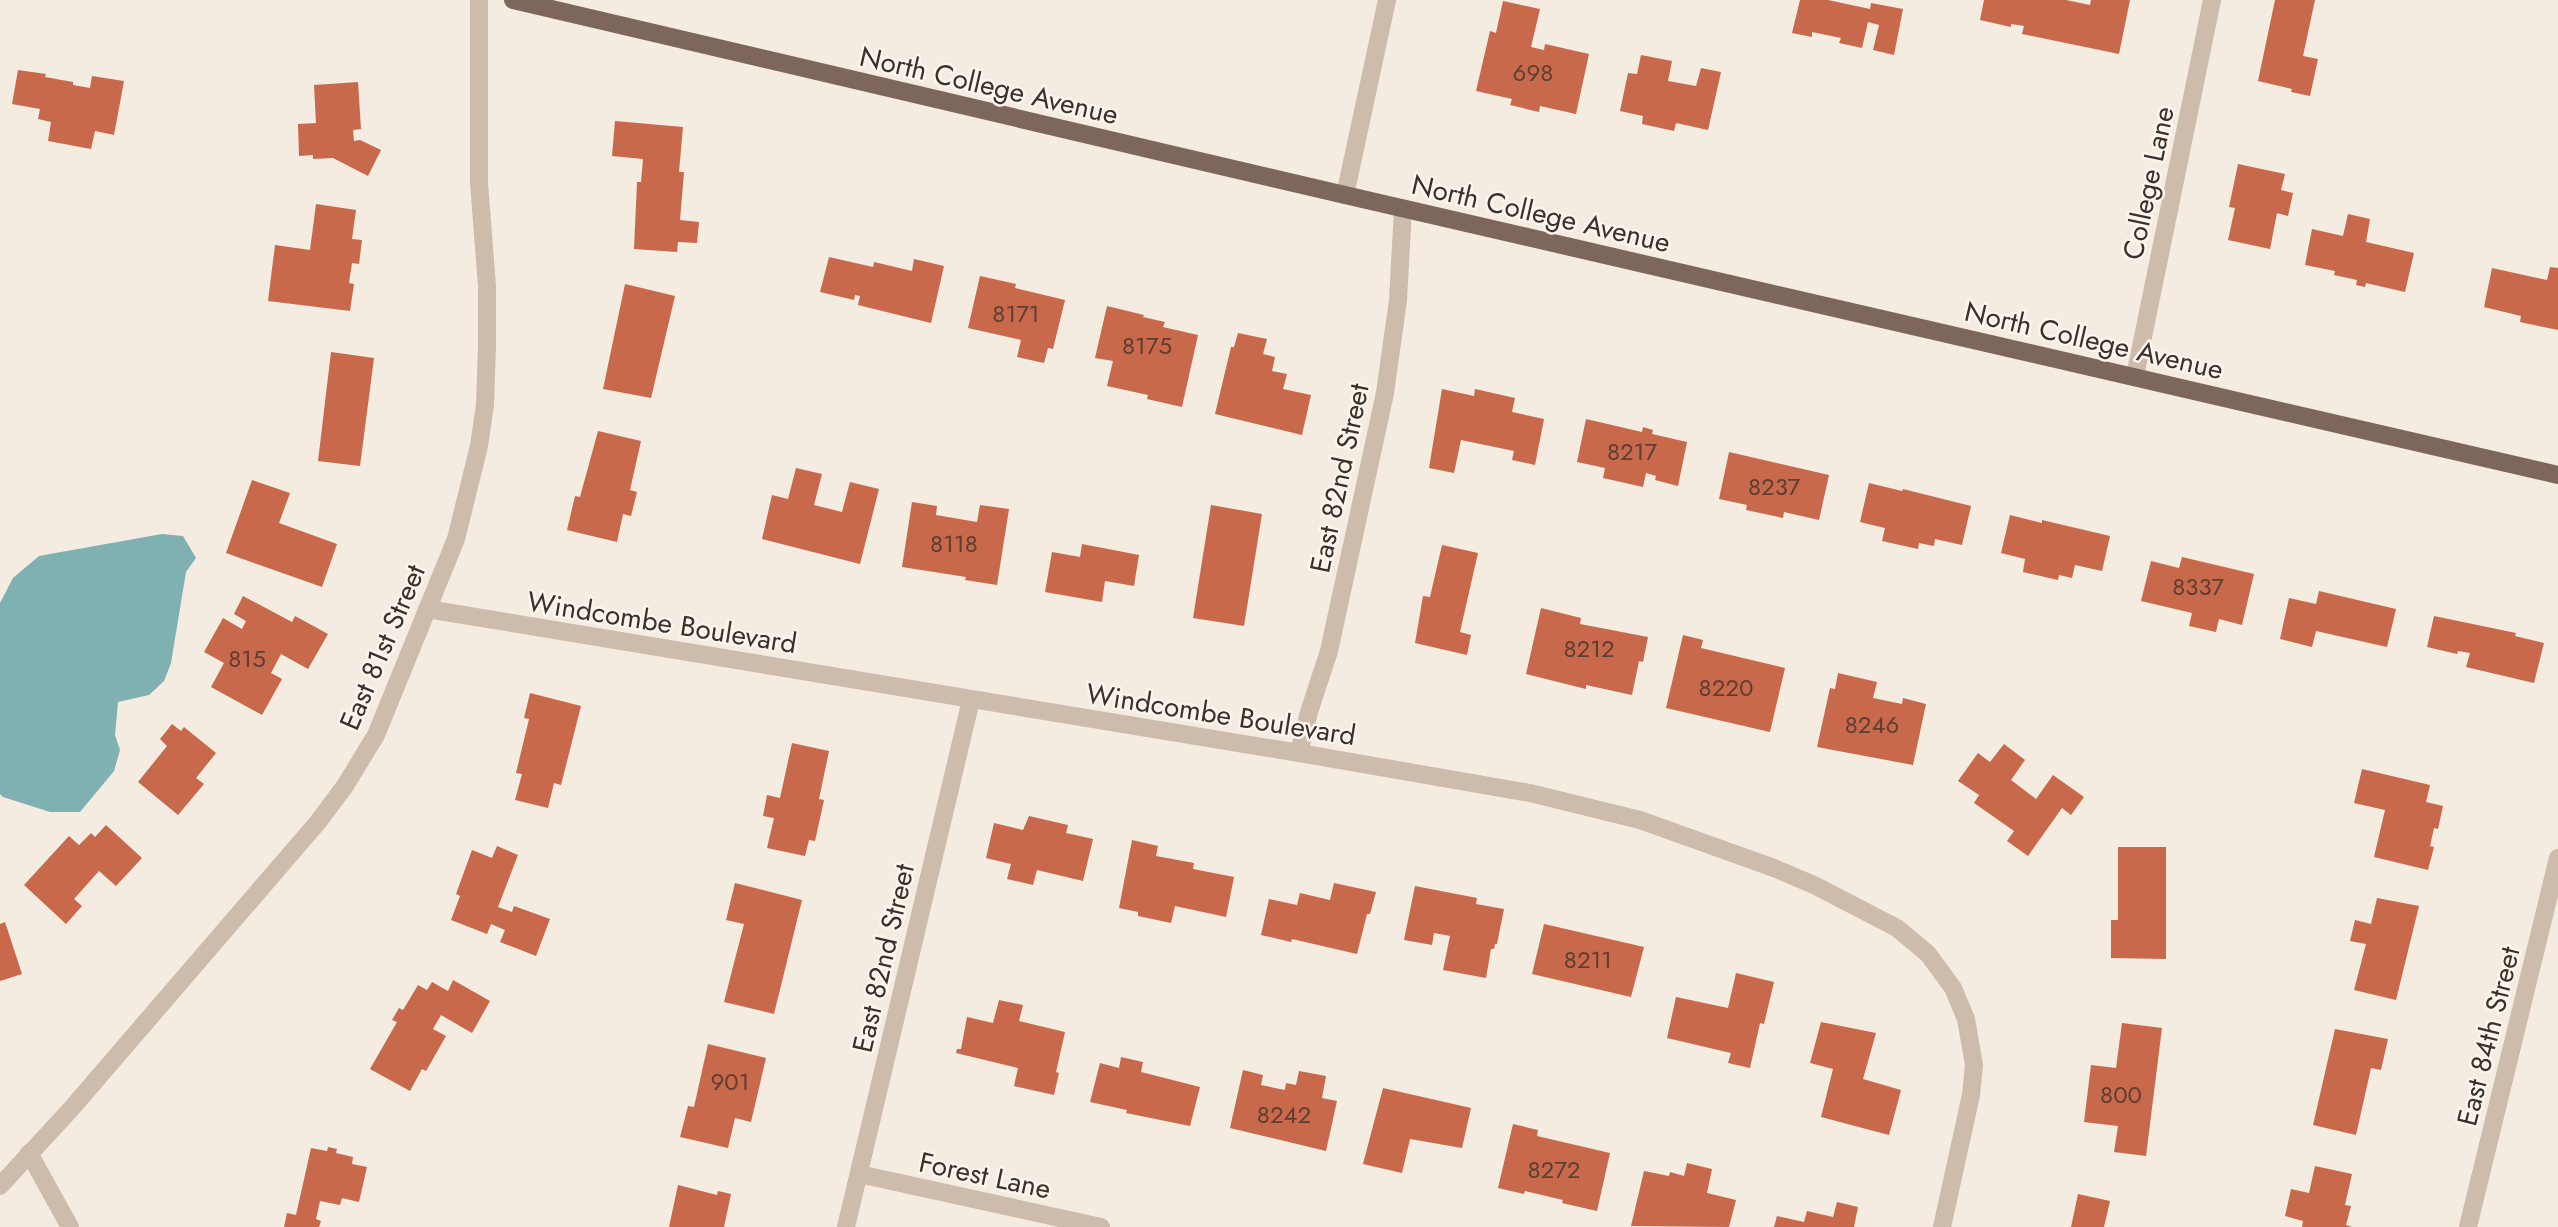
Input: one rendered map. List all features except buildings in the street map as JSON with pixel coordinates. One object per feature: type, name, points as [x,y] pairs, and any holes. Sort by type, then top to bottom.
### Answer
[{"type":"main road","name":"North College Avenue","points":[[513,0],[1403,209],[2558,475]]},
{"type":"street","name":"East 81st Street","points":[[0,1186],[71,1109],[327,810],[376,735],[456,539],[479,446],[485,405],[487,286],[479,183],[479,0]]},
{"type":"street","points":[[1345,195],[1387,0]]},
{"type":"street","name":"College Lane","points":[[2135,376],[2212,0]]},
{"type":"street","name":"East 82nd Street","points":[[1299,753],[1329,651],[1385,393],[1398,300],[1403,209]]},
{"type":"street","name":"Windcombe Boulevard","points":[[427,609],[1299,753],[1559,799],[1640,820],[1720,847],[1814,885],[1897,928],[1928,954],[1950,982],[1970,1033],[1974,1065],[1971,1095],[1942,1227]]},
{"type":"street","name":"East 82nd Street","points":[[846,1227],[971,700]]},
{"type":"street","name":"East 84th Street","points":[[2468,1227],[2558,858]]},
{"type":"street","points":[[29,1153],[70,1227]]},
{"type":"street","name":"Forest Lane","points":[[859,1174],[1101,1227]]},
{"type":"water","points":[[162,534],[183,536],[196,558],[186,572],[171,663],[164,681],[149,695],[118,702],[115,735],[120,750],[114,771],[80,812],[50,812],[3,797],[0,794],[0,603],[13,578],[39,556]]}]
